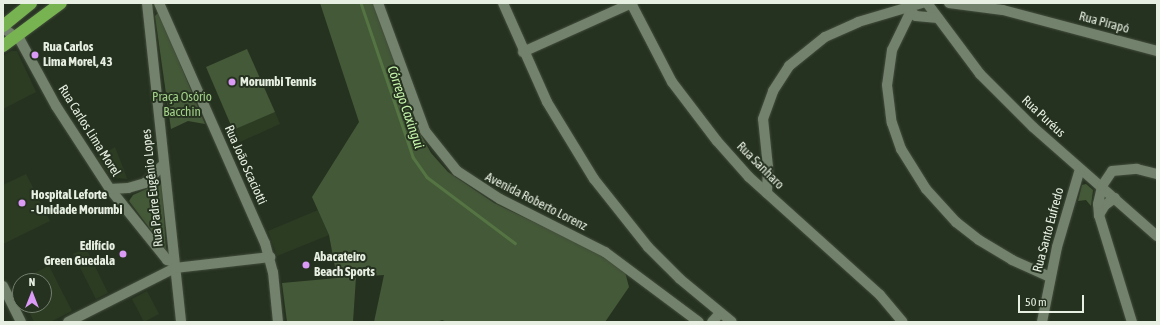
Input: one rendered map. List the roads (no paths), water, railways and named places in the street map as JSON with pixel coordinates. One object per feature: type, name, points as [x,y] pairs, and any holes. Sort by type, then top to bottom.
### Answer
[{"type":"highway","points":[[3,27],[32,3]]},
{"type":"highway","points":[[3,46],[61,3]]},
{"type":"street","name":"Rua Padre Eugênio Lopes","points":[[147,3],[181,322]]},
{"type":"street","name":"Rua João Scaciotti","points":[[158,3],[270,257],[278,322]]},
{"type":"street","name":"Avenida Roberto Lorenz","points":[[378,3],[425,131],[457,171],[500,200],[605,252],[699,322]]},
{"type":"street","points":[[503,3],[523,52],[547,102],[594,179],[648,247],[720,313],[732,322]]},
{"type":"street","points":[[523,52],[632,3]]},
{"type":"street","name":"Rua Sanharo","points":[[632,3],[672,82],[717,142],[749,177],[880,295],[903,322]]},
{"type":"street","points":[[767,193],[768,168],[763,119],[766,105],[780,77],[798,57],[825,37],[858,22],[908,10],[922,3]]},
{"type":"street","name":"Rua Puréus","points":[[927,3],[980,74],[1080,169],[1102,186],[1157,236]]},
{"type":"street","name":"Rua Pirapó","points":[[949,3],[1003,10],[1157,51]]},
{"type":"street","points":[[908,10],[921,17],[938,18]]},
{"type":"street","points":[[908,10],[892,50],[887,84],[892,123],[901,149],[926,189],[956,222],[979,240],[1012,260],[1050,277]]},
{"type":"street","points":[[3,27],[17,36]]},
{"type":"street","name":"Rua Carlos Lima Morel","points":[[17,36],[56,106],[110,189],[167,260],[175,265]]},
{"type":"street","points":[[110,189],[128,188],[145,183],[164,164]]},
{"type":"street","name":"Rua Santo Eufredo","points":[[1042,322],[1050,277],[1080,169]]},
{"type":"street","points":[[1132,322],[1099,215],[1098,204],[1102,186],[1108,175],[1117,169],[1137,169],[1157,174]]},
{"type":"street","points":[[120,202],[126,194],[166,180]]},
{"type":"street","points":[[1099,215],[1105,205],[1115,198]]},
{"type":"street","points":[[68,322],[175,265],[270,257]]},
{"type":"street","points":[[3,286],[21,322]]},
{"type":"street","points":[[712,322],[720,313]]},
{"type":"waterway","name":"Córrego Caxingui","points":[[361,3],[413,157],[427,177],[515,243]]},
{"type":"place","name":"Rua Carlos Lima Morel, 43","points":[[35,55]]},
{"type":"place","name":"Morumbi Tennis","points":[[232,82]]},
{"type":"place","name":"Hospital Leforte - Unidade Morumbi","points":[[22,203]]},
{"type":"place","name":"Edifício Green Guedala","points":[[123,254]]},
{"type":"place","name":"Abacateiro Beach Sports","points":[[306,265]]},
{"type":"park label","name":"Praça Osório Bacchin","points":[[182,106]]}]
